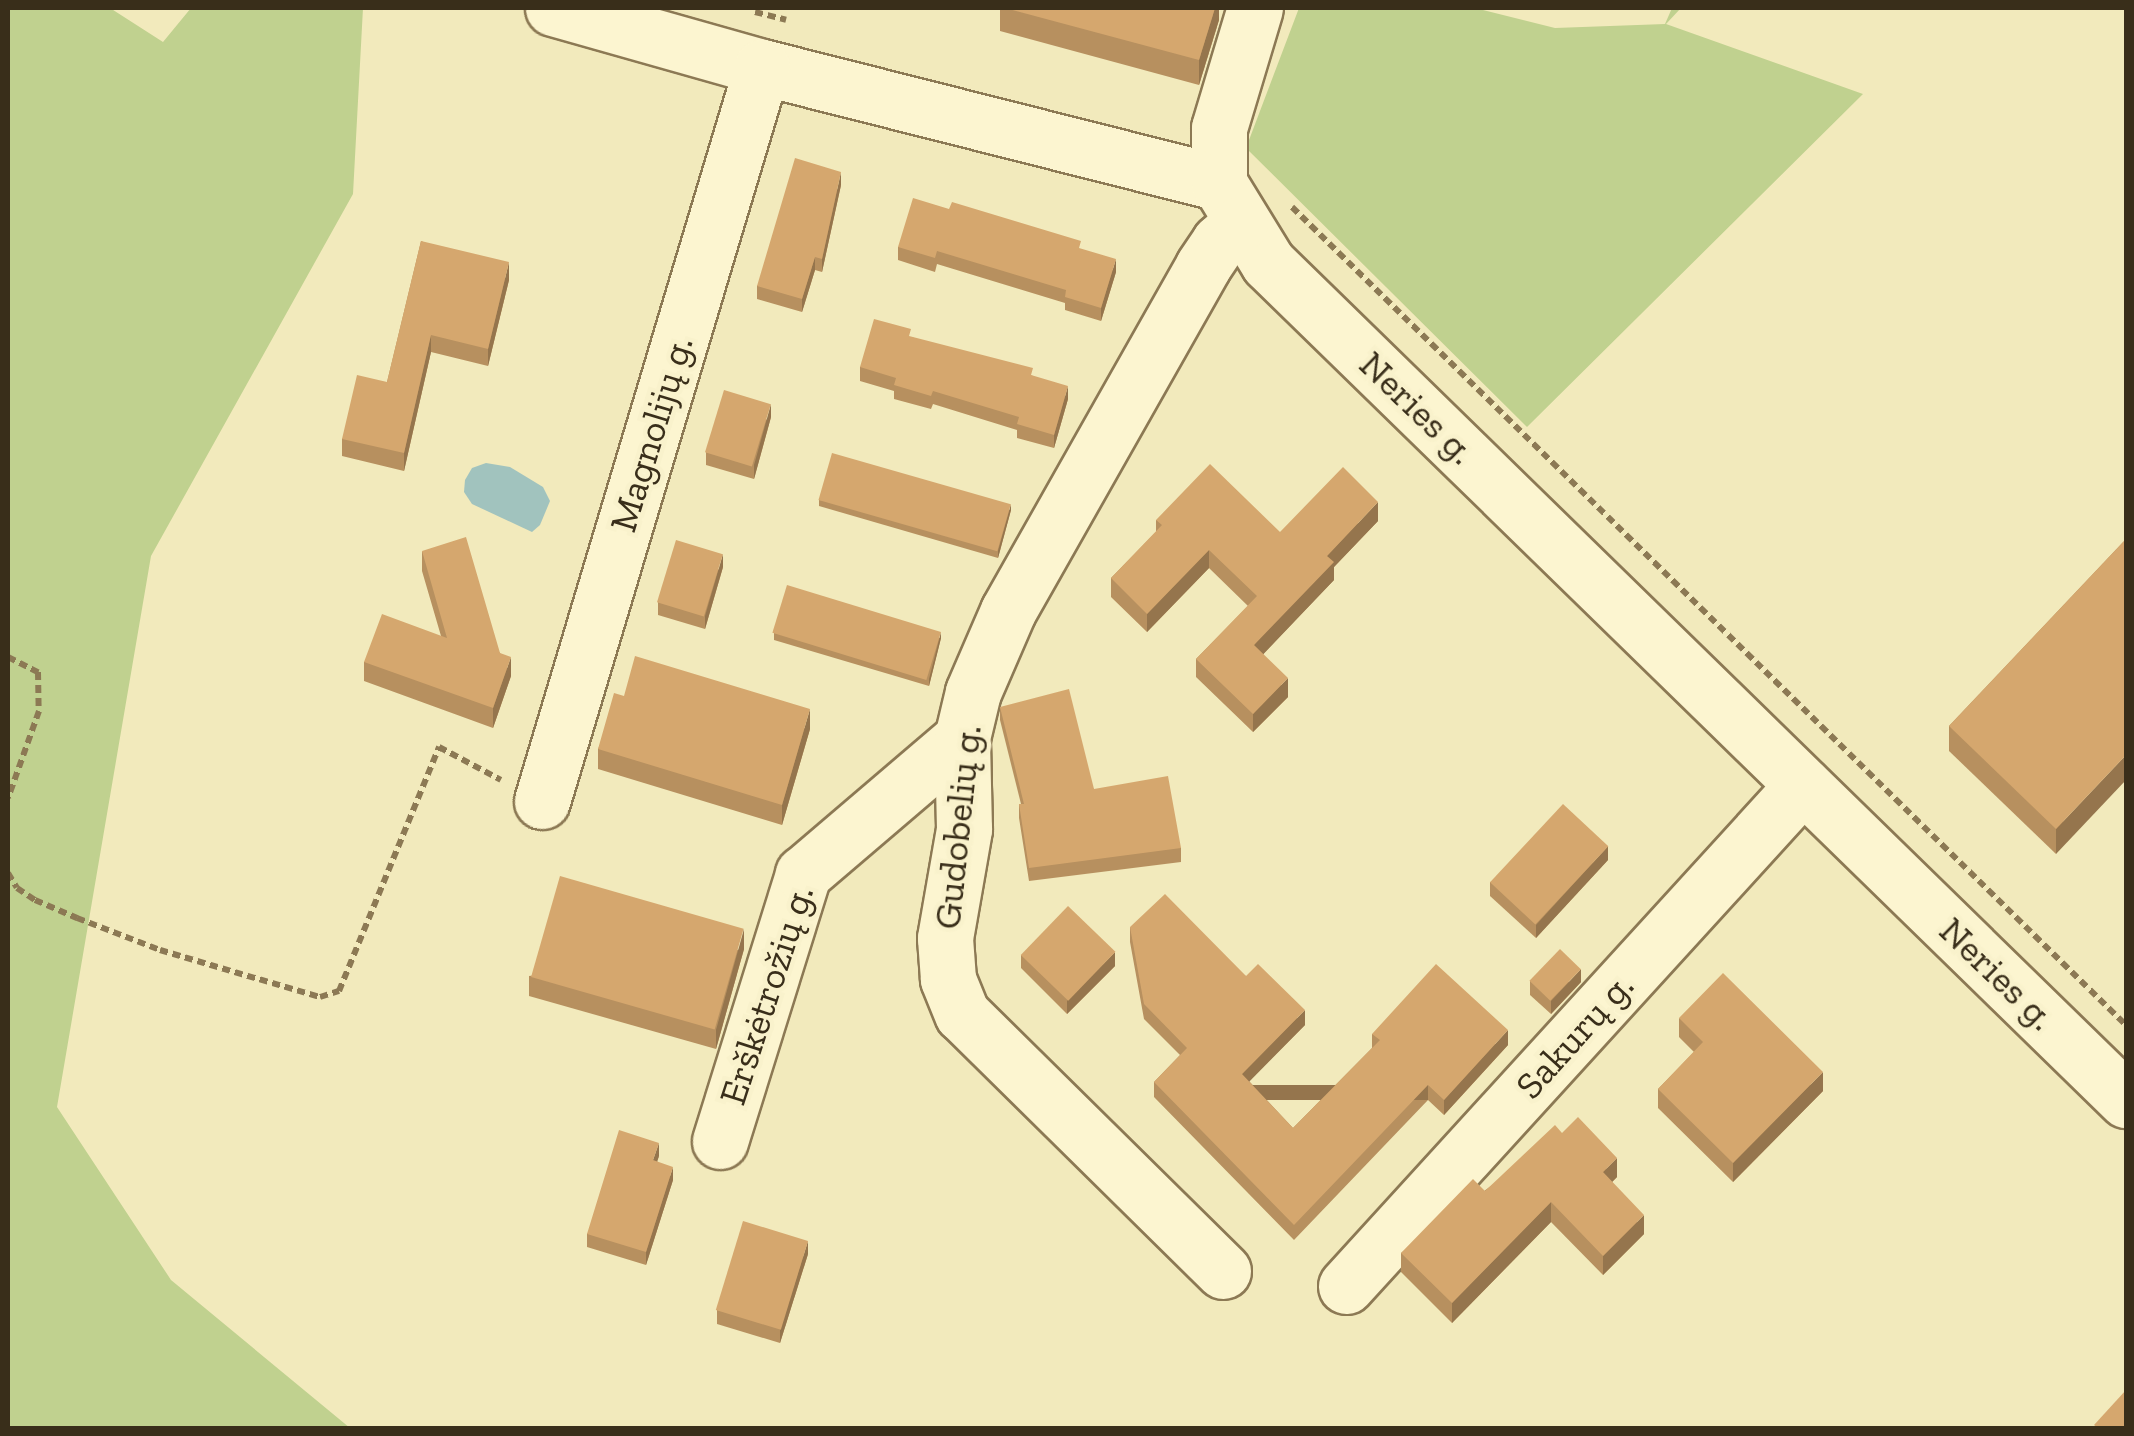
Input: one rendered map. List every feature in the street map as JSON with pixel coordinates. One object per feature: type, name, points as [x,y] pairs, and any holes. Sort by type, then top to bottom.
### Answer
[{"type":"street","points":[[553,8],[1247,201]]},
{"type":"street","points":[[1247,201],[1218,128],[1256,8]]},
{"type":"street","name":"Magnolijų g.","points":[[542,801],[762,66]]},
{"type":"street","name":"Gudobelių g.","points":[[1223,1270],[962,1014],[948,979],[945,938],[964,830],[962,738],[974,692],[1008,611],[1203,266],[1247,201]]},
{"type":"street","name":"Neries g.","points":[[1247,201],[1268,263],[2126,1100]]},
{"type":"street","name":"Erškėtrožių g.","points":[[720,1141],[804,874],[962,738]]},
{"type":"street","name":"Sakurų g.","points":[[1346,1286],[1803,786]]},
{"type":"path","points":[[1247,201],[2126,1025]]},
{"type":"path","points":[[8,657],[38,672],[39,711],[8,798]]},
{"type":"path","points":[[8,873],[17,888],[35,900],[90,923],[160,950],[320,997],[339,992],[439,747],[542,801]]},
{"type":"green space","points":[[8,8],[110,8],[163,42],[191,8],[363,8],[353,194],[151,556],[57,1107],[171,1280],[350,1428],[8,1428]]},
{"type":"green space","points":[[1299,8],[1475,8],[1555,28],[1665,24],[1672,8],[1681,8],[1666,24],[1863,94],[1527,427],[1246,148]]},
{"type":"water","points":[[486,463],[510,467],[543,487],[550,501],[540,525],[532,532],[472,504],[464,492],[472,468]]},
{"type":"building","points":[[1005,8],[1215,8],[1199,60]]},
{"type":"building","points":[[795,158],[841,172],[822,259],[815,257],[802,299],[757,286]]},
{"type":"building","points":[[913,198],[949,209],[952,202],[1081,241],[1079,248],[1116,259],[1101,308],[1065,297],[1066,290],[937,251],[935,258],[898,247]]},
{"type":"building","points":[[421,241],[509,262],[488,349],[431,335],[404,453],[342,439],[357,375],[387,382]]},
{"type":"building","points":[[874,319],[911,329],[909,336],[1033,368],[1031,375],[1068,386],[1054,435],[1017,424],[1019,417],[933,391],[931,396],[894,385],[896,378],[860,367]]},
{"type":"building","points":[[724,390],[771,404],[752,466],[705,452]]},
{"type":"building","points":[[832,453],[1011,504],[997,551],[818,500]]},
{"type":"building","points":[[1210,464],[1280,532],[1343,467],[1378,502],[1327,556],[1334,562],[1254,645],[1288,678],[1253,714],[1196,659],[1257,596],[1209,550],[1147,614],[1111,578],[1162,525],[1156,520]]},
{"type":"building","points":[[466,537],[500,653],[511,657],[493,708],[364,662],[382,614],[447,638],[422,551]]},
{"type":"building","points":[[2126,539],[2126,755],[2056,829],[1949,726]]},
{"type":"building","points":[[676,540],[723,554],[704,616],[657,602]]},
{"type":"building","points":[[787,585],[941,632],[926,680],[772,633]]},
{"type":"building","points":[[635,656],[810,709],[782,805],[598,749],[614,693],[624,696]]},
{"type":"building","points":[[1069,689],[1094,789],[1168,776],[1181,848],[1029,868],[1019,804],[1024,804],[1000,707]]},
{"type":"building","points":[[1563,804],[1608,846],[1535,925],[1490,882]]},
{"type":"building","points":[[560,876],[744,929],[715,1030],[531,977]]},
{"type":"building","points":[[1165,894],[1246,976],[1258,964],[1305,1010],[1242,1074],[1293,1128],[1380,1040],[1372,1034],[1436,964],[1508,1030],[1444,1100],[1428,1085],[1294,1225],[1154,1082],[1187,1048],[1144,1004],[1130,927]]},
{"type":"building","points":[[1068,906],[1115,952],[1068,1001],[1021,955]]},
{"type":"building","points":[[1560,949],[1581,969],[1550,1001],[1529,981]]},
{"type":"building","points":[[1723,973],[1823,1072],[1733,1163],[1658,1089],[1703,1042],[1679,1018]]},
{"type":"building","points":[[1578,1117],[1617,1158],[1603,1172],[1644,1215],[1603,1256],[1551,1202],[1452,1303],[1401,1253],[1473,1179],[1485,1191],[1555,1125],[1562,1133]]},
{"type":"building","points":[[619,1130],[659,1143],[653,1160],[673,1167],[646,1252],[587,1234]]},
{"type":"building","points":[[743,1221],[808,1241],[781,1330],[716,1310]]},
{"type":"building","points":[[2126,1390],[2126,1428],[2094,1425]]}]
